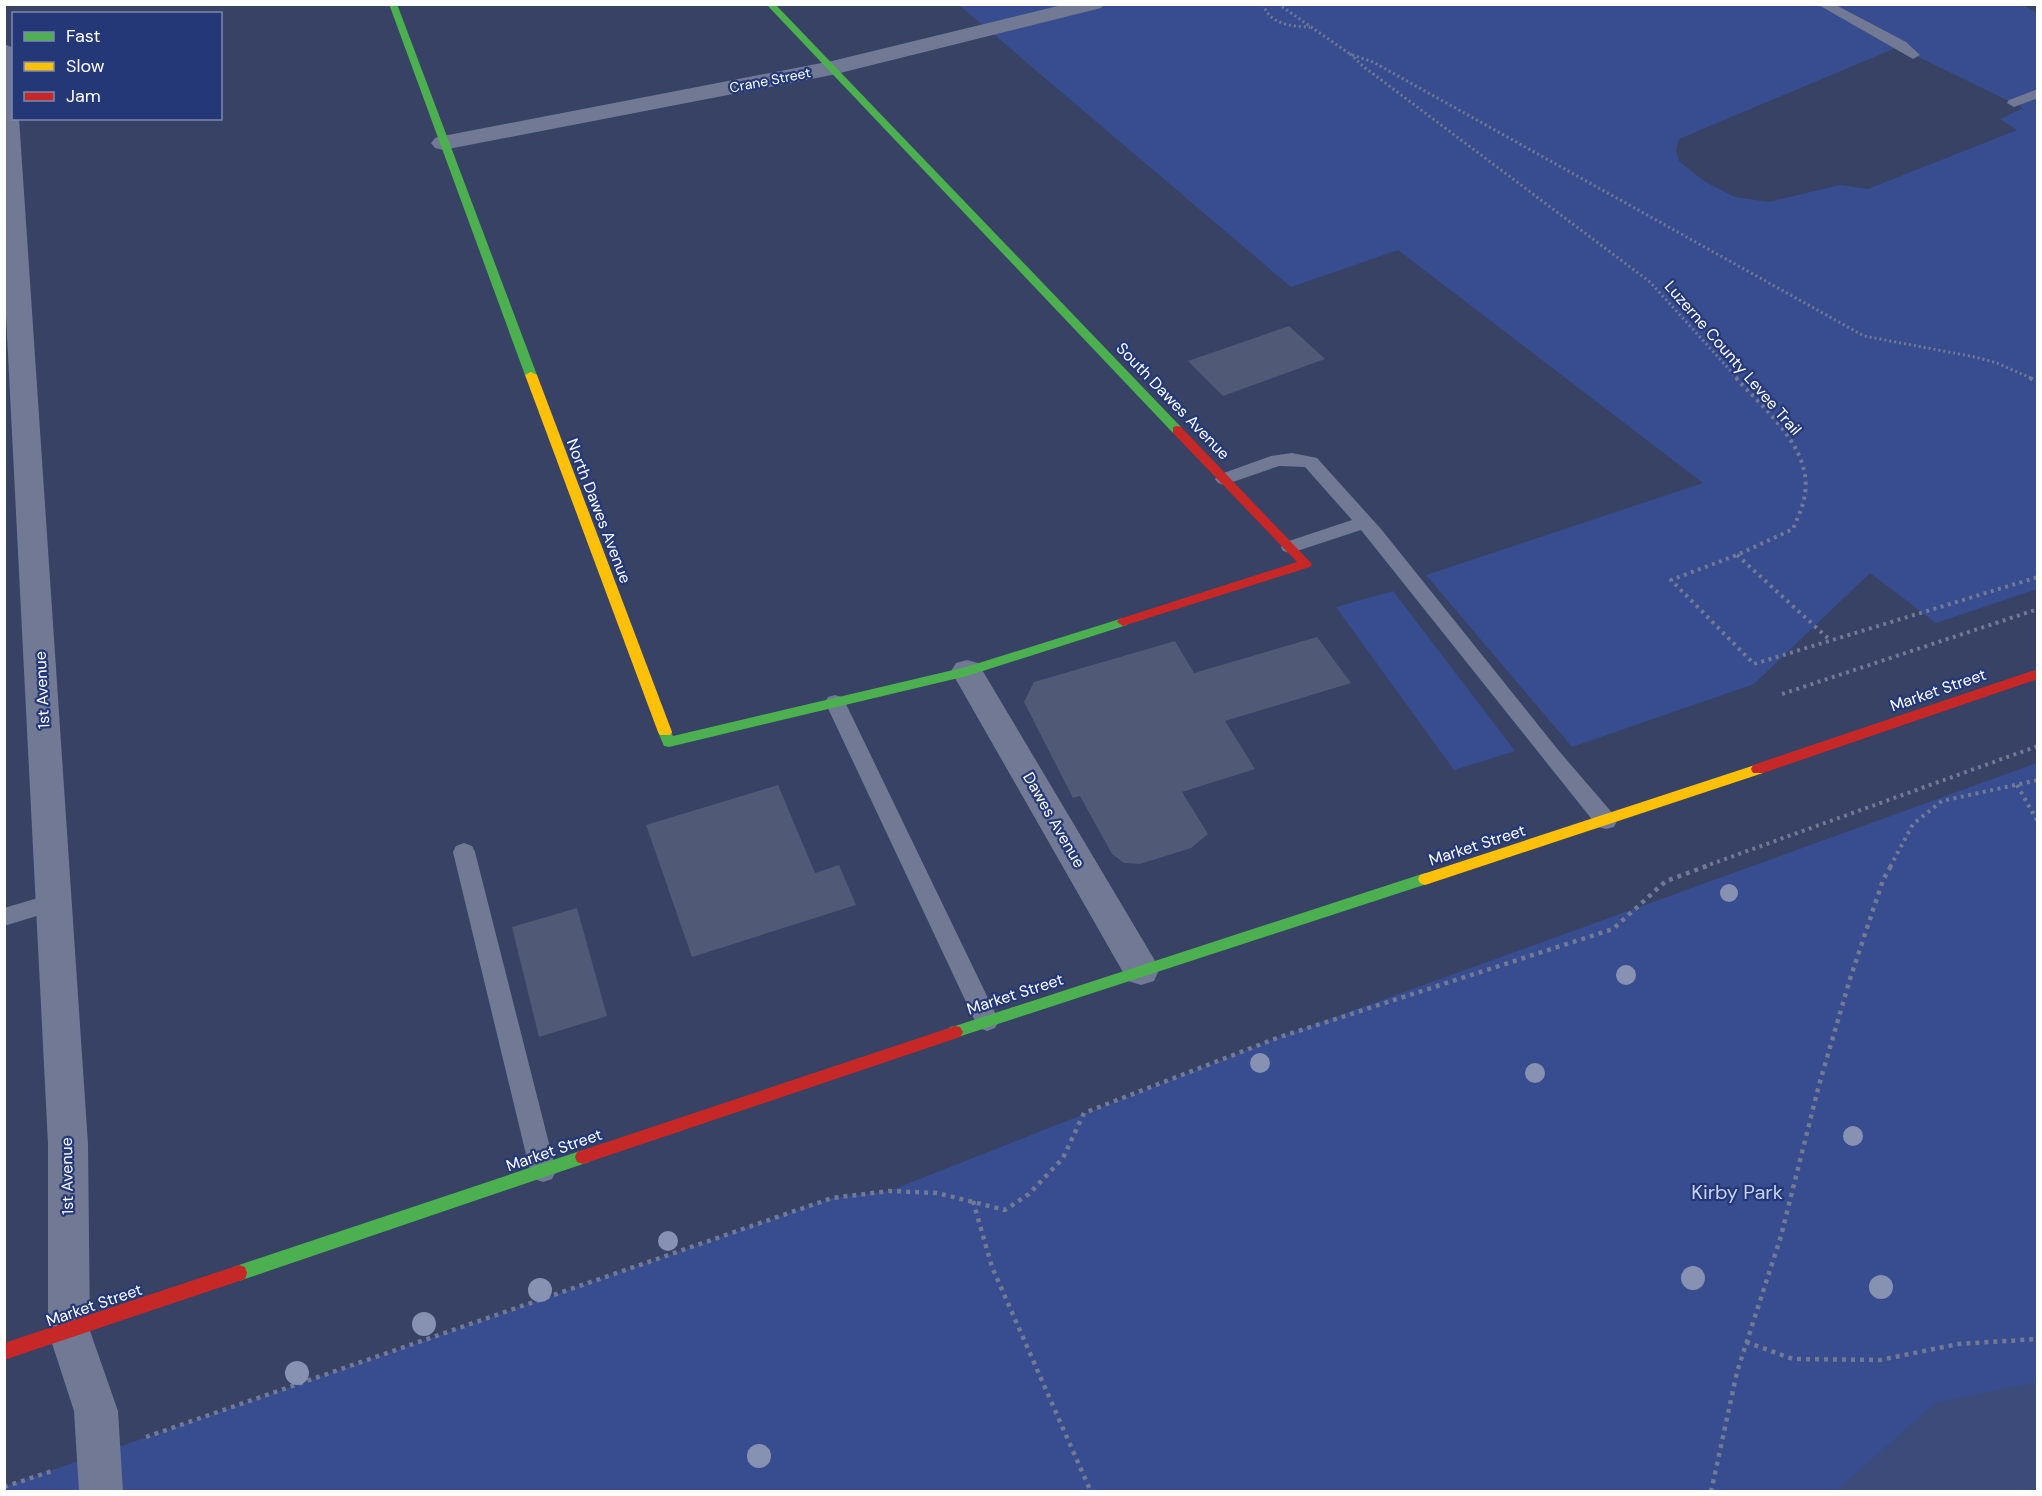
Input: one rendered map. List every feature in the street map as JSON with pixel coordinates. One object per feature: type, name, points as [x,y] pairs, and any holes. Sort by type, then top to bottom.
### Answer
[{"type":"street","name":"North Dawes Avenue","points":[[393,4],[443,143],[669,742],[967,671]]},
{"type":"street","name":"South Dawes Avenue","points":[[770,4],[1306,564],[967,671]]},
{"type":"street","name":"Crane Street","points":[[443,143],[832,68],[1095,4]]},
{"type":"street","name":"1st Avenue","points":[[4,50],[68,1144],[69,1331],[96,1411],[100,1473]]},
{"type":"street","name":"Dawes Avenue","points":[[967,671],[1141,970]]},
{"type":"street","name":"Market Street","points":[[4,1353],[987,1021],[1606,821],[2037,674]]},
{"type":"lane","points":[[1823,4],[1901,45],[1912,55]]},
{"type":"lane","points":[[2014,103],[2037,93]]},
{"type":"lane","points":[[1224,479],[1277,460],[1292,459],[1311,462],[1364,522],[1606,821]]},
{"type":"lane","points":[[1290,547],[1364,522]]},
{"type":"lane","points":[[836,702],[987,1021]]},
{"type":"lane","points":[[464,852],[543,1171]]},
{"type":"lane","points":[[4,917],[55,902]]},
{"type":"path","points":[[1263,4],[1265,13],[1276,21],[1289,26],[1310,27]]},
{"type":"path","name":"Luzerne County Levee Trail","points":[[1278,4],[1350,54],[1364,68],[1650,282],[1778,424],[1797,451],[1805,472],[1805,497],[1793,529],[1737,555],[1671,580],[1754,664],[1831,641]]},
{"type":"path","name":"Luzerne County Levee Trail","points":[[1350,54],[1373,62],[1864,336],[1982,358],[2012,369],[2037,382]]},
{"type":"path","points":[[1737,555],[1831,641],[2037,577]]},
{"type":"path","points":[[1782,694],[2037,609]]},
{"type":"path","points":[[4,1487],[100,1473],[831,1198],[889,1191],[937,1193],[1005,1210],[1029,1194],[1063,1158],[1084,1113],[1277,1038],[1613,929],[1666,881],[2037,746]]},
{"type":"path","points":[[1711,1491],[1746,1342],[1781,1236],[1819,1085],[1883,880],[1912,824],[1942,801],[2037,780]]},
{"type":"path","points":[[2018,785],[2037,822]]},
{"type":"path","points":[[973,1201],[992,1267],[1091,1491]]},
{"type":"path","points":[[1746,1342],[1793,1359],[1880,1360],[1958,1344],[2037,1339]]},
{"type":"green space","points":[[2021,4],[2037,13],[2037,589],[1936,623],[1870,573],[1754,684],[1572,747],[1426,575],[1703,483],[1398,250],[1291,287],[959,5]],"holes":[[[1898,47],[2023,108],[2000,119],[2017,130],[1868,189],[1840,185],[1768,202],[1735,197],[1704,181],[1679,161],[1676,150],[1679,139]]]},
{"type":"green space","points":[[1393,591],[1515,751],[1454,770],[1336,607]]},
{"type":"green space","name":"Kirby Park","points":[[2037,763],[2037,1491],[5,1492],[4,1487],[832,1198],[889,1191],[1277,1038]]},
{"type":"shaded area","points":[[2037,1382],[2037,1491],[1836,1491],[1935,1403]]},
{"type":"building","points":[[1289,326],[1325,359],[1223,396],[1188,361]]},
{"type":"building","points":[[1317,637],[1351,683],[1225,721],[1255,769],[1182,792],[1208,834],[1191,848],[1140,864],[1124,863],[1112,854],[1080,796],[1073,798],[1024,702],[1034,682],[1175,641],[1194,673]]},
{"type":"building","points":[[778,785],[815,873],[839,865],[856,905],[692,957],[646,825]]},
{"type":"building","points":[[577,908],[607,1016],[539,1037],[512,927]]},
{"type":"traffic: fast","points":[[393,4],[531,375]]},
{"type":"traffic: fast","points":[[770,4],[1177,430]]},
{"type":"traffic: fast","points":[[665,732],[669,742],[967,671],[1123,622]]},
{"type":"traffic: fast","points":[[955,1032],[1425,879]]},
{"type":"traffic: fast","points":[[239,1273],[583,1157]]},
{"type":"traffic: slow","points":[[531,375],[665,732]]},
{"type":"traffic: slow","points":[[1425,879],[1758,769]]},
{"type":"traffic: jam","points":[[1123,622],[1306,564],[1177,430]]},
{"type":"traffic: jam","points":[[1758,769],[2038,674]]},
{"type":"traffic: jam","points":[[583,1157],[955,1032]]},
{"type":"traffic: jam","points":[[4,1352],[239,1273]]}]
